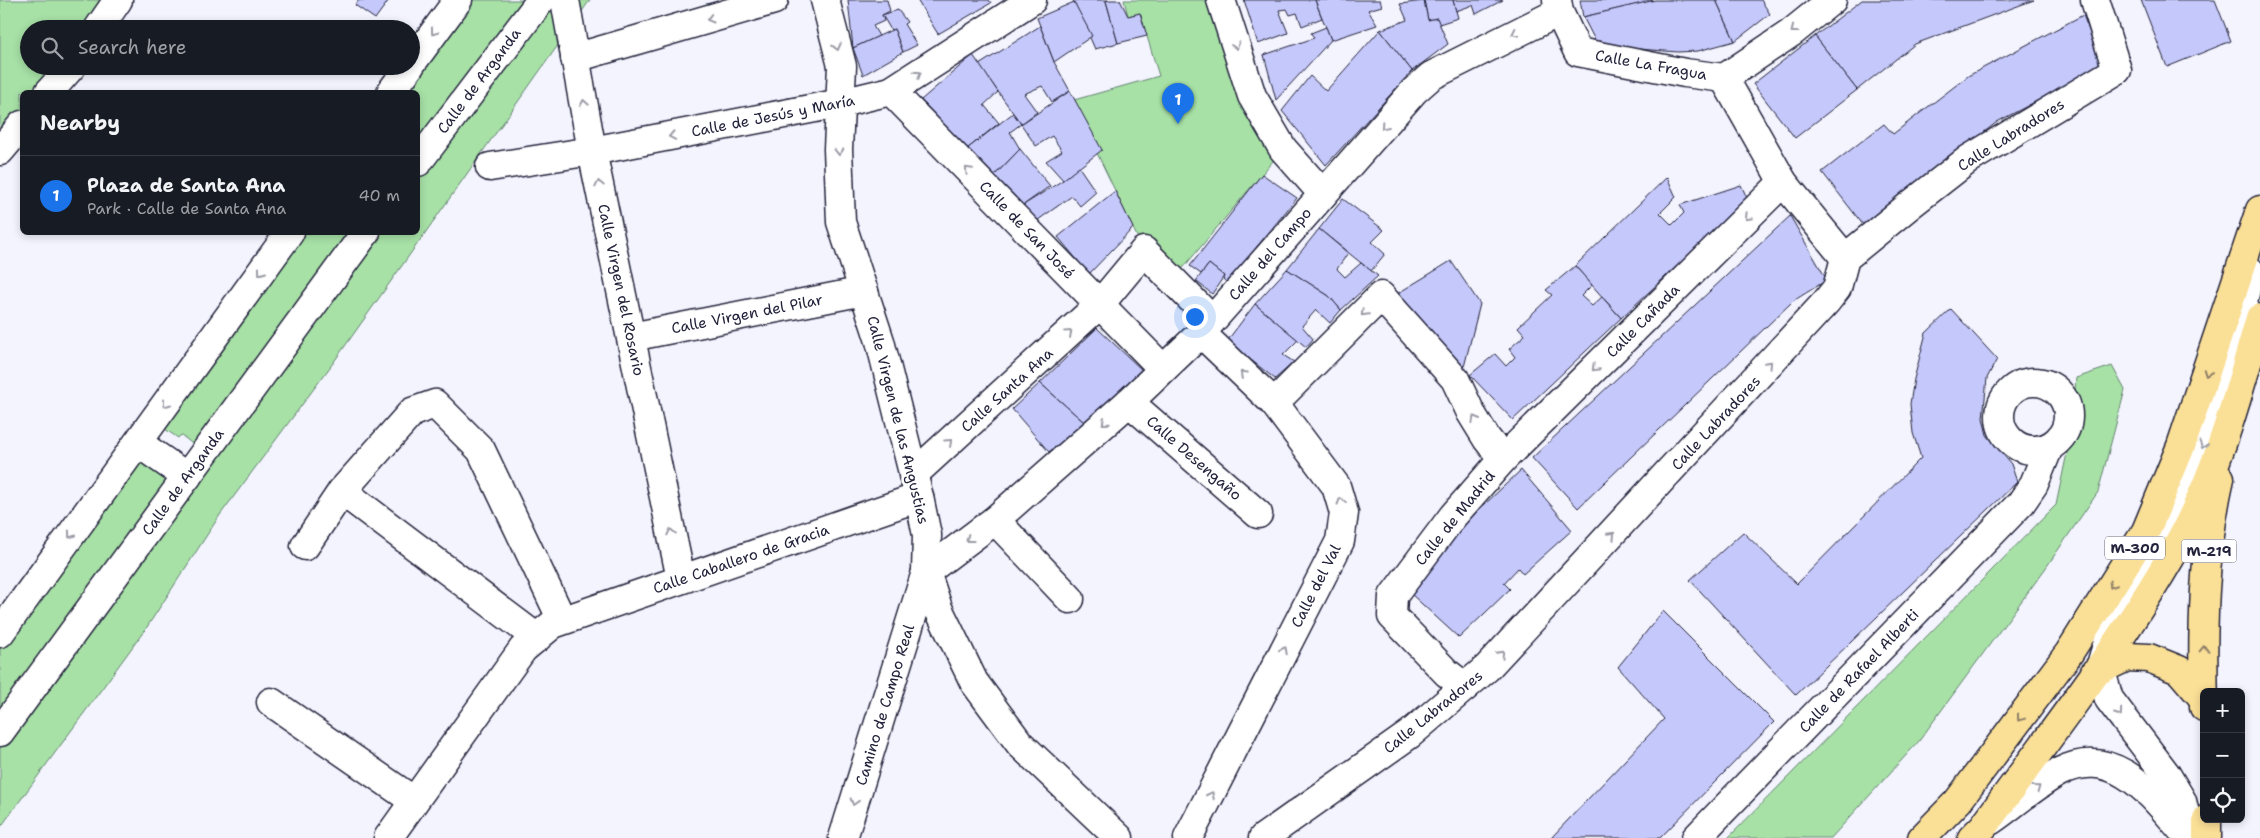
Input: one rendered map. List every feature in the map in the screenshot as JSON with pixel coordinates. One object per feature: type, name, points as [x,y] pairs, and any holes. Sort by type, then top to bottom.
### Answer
[{"type":"main road","name":"M-300","points":[[1922,838],[1958,801],[2069,653],[2146,531],[2184,437],[2260,210]]},
{"type":"main road","name":"M-300","points":[[1977,832],[2100,668],[2178,545],[2212,470],[2235,407],[2260,318]]},
{"type":"main road","name":"M-219","points":[[2204,688],[2206,577],[2214,501],[2235,407]]},
{"type":"main road","points":[[2100,668],[2127,657],[2149,658],[2179,670],[2200,694]]},
{"type":"main road","name":"M-300","points":[[1941,838],[1972,810],[2057,701],[2100,668]]},
{"type":"main road","points":[[2207,823],[2208,838]]},
{"type":"street","points":[[104,20],[118,0]]},
{"type":"street","points":[[420,51],[458,0]]},
{"type":"street","name":"Calle de Arganda","points":[[420,159],[541,0]]},
{"type":"street","name":"Calle Virgen del Rosario","points":[[565,0],[592,151],[681,579]]},
{"type":"street","points":[[576,58],[774,0]]},
{"type":"street","name":"Calle Virgen de las Angustias","points":[[825,0],[842,66],[838,149],[842,222],[880,341],[927,535],[926,572],[938,608],[974,682],[1020,744],[1119,838]]},
{"type":"street","name":"Calle de Jesús y María","points":[[490,167],[592,151],[841,103],[891,91],[1032,0]]},
{"type":"street","points":[[1221,0],[1252,96],[1284,149],[1323,194]]},
{"type":"street","name":"Calle La Fragua","points":[[1558,6],[1578,52],[1685,73],[1724,78],[1791,33],[1832,0]]},
{"type":"street","name":"Calle Labradores","points":[[1263,838],[1410,734],[1487,668],[1826,302],[1837,288],[1845,258],[1969,159],[2117,70],[2095,0]]},
{"type":"street","name":"Calle del Campo","points":[[926,572],[995,520],[1129,402],[1206,327],[1414,91],[1431,76],[1558,6]]},
{"type":"street","points":[[52,90],[64,75]]},
{"type":"street","points":[[392,90],[403,75]]},
{"type":"street","points":[[1724,78],[1783,182],[1845,258]]},
{"type":"street","name":"Calle de San José","points":[[891,91],[1162,368]]},
{"type":"street","points":[[0,151],[20,127]]},
{"type":"street","name":"Calle Cañada","points":[[1503,459],[1783,182]]},
{"type":"street","name":"M-300","points":[[2100,668],[2116,616],[2162,538],[2198,458],[2230,360],[2260,228]]},
{"type":"street","points":[[0,633],[288,235]]},
{"type":"street","name":"Calle de Arganda","points":[[0,732],[364,235]]},
{"type":"street","name":"Calle Santa Ana","points":[[916,486],[1100,304],[1144,251],[1206,327]]},
{"type":"street","name":"Calle Virgen del Pilar","points":[[630,337],[864,291]]},
{"type":"street","name":"Calle de Madrid","points":[[1274,403],[1380,296],[1456,379],[1471,413],[1503,459],[1453,516],[1393,596],[1392,616],[1447,673],[1465,687]]},
{"type":"street","name":"Calle del Val","points":[[1188,838],[1340,541],[1344,513],[1336,486],[1274,403],[1206,327]]},
{"type":"street","name":"Calle Desengaño","points":[[1129,402],[1258,514]]},
{"type":"street","points":[[305,546],[342,491],[412,412],[435,404],[481,450],[562,620]]},
{"type":"street","points":[[138,443],[187,477]]},
{"type":"street","name":"Calle de Rafael Alberti","points":[[1696,838],[2021,503],[2027,469],[2036,448]]},
{"type":"street","name":"Calle Caballero de Gracia","points":[[388,838],[524,650],[553,624],[681,579],[916,486]]},
{"type":"street","points":[[342,491],[537,638]]},
{"type":"street","points":[[995,520],[1070,598]]},
{"type":"street","name":"Camino de Campo Real","points":[[843,838],[926,572]]},
{"type":"street","points":[[2100,668],[2109,699],[2166,774],[2182,801],[2190,838]]},
{"type":"street","points":[[271,702],[414,801]]},
{"type":"street","points":[[1977,832],[2058,772],[2081,764],[2104,765],[2127,774],[2144,789],[2190,838]]},
{"type":"green space","points":[[0,0],[120,0],[106,20],[20,20],[20,75],[64,75],[51,90],[20,90],[20,127],[0,151]]},
{"type":"green space","points":[[454,0],[590,0],[333,363],[220,515],[147,627],[0,828],[0,633],[129,455],[179,487],[204,453],[181,435],[178,438],[165,429],[168,425],[157,416],[287,235],[420,235],[420,90],[389,90],[400,75],[420,75],[420,47]]},
{"type":"green space","points":[[1124,0],[1220,0],[1283,149],[1173,280],[1144,251],[1074,100],[1159,76],[1140,13],[1128,16]]},
{"type":"green space","points":[[2112,366],[2125,390],[2098,492],[2045,569],[1919,741],[1831,838],[1728,838],[2056,505],[2071,434],[2076,378]]},
{"type":"building","points":[[359,0],[389,0],[375,19],[355,5]]},
{"type":"building","points":[[848,0],[887,0],[890,11],[882,15],[884,21],[873,26],[879,36],[853,48]]},
{"type":"building","points":[[917,0],[989,0],[991,3],[938,34]]},
{"type":"building","points":[[1073,0],[1109,0],[1106,1],[1118,43],[1095,49]]},
{"type":"building","points":[[1120,0],[1128,16],[1140,13],[1147,36],[1118,43],[1106,1]]},
{"type":"building","points":[[1244,0],[1315,0],[1322,18],[1302,26],[1297,13],[1290,15],[1287,9],[1279,10],[1288,33],[1258,44]]},
{"type":"building","points":[[1315,0],[1380,0],[1382,6],[1368,10],[1377,25],[1331,40]]},
{"type":"building","points":[[1424,0],[1453,0],[1458,18],[1439,24],[1437,18],[1428,20]]},
{"type":"building","points":[[1453,0],[1503,0],[1476,14],[1473,5],[1456,11]]},
{"type":"building","points":[[1580,0],[1653,0],[1653,1],[1583,17]]},
{"type":"building","points":[[1655,0],[1716,0],[1735,41],[1698,51],[1678,52],[1598,46],[1583,17]]},
{"type":"building","points":[[1716,0],[1761,0],[1770,14],[1735,41]]},
{"type":"building","points":[[1862,0],[2034,0],[1915,44],[1857,90],[1815,36]]},
{"type":"building","points":[[2141,0],[2215,0],[2231,41],[2167,67]]},
{"type":"building","points":[[1424,1],[1428,20],[1437,18],[1448,44],[1412,71],[1380,30],[1407,20],[1400,4]]},
{"type":"building","points":[[1074,2],[1092,36],[1054,62],[1037,18]]},
{"type":"building","points":[[898,10],[907,22],[904,24],[917,45],[903,52],[894,29],[891,30],[882,15]]},
{"type":"building","points":[[2083,15],[2103,66],[1997,122],[1864,226],[1822,172],[1884,124],[1893,134],[1968,76]]},
{"type":"building","points":[[1040,26],[1054,62],[1070,91],[1052,102],[1042,86],[1024,94],[1037,112],[1021,124],[979,65]]},
{"type":"building","points":[[1326,27],[1331,40],[1276,100],[1264,55],[1314,38],[1311,33]]},
{"type":"building","points":[[894,29],[903,52],[863,75],[853,48]]},
{"type":"building","points":[[1380,30],[1412,71],[1326,165],[1282,111],[1310,76],[1326,91]]},
{"type":"building","points":[[1815,36],[1857,90],[1795,138],[1753,84]]},
{"type":"building","points":[[973,55],[998,92],[984,105],[999,123],[967,149],[921,100]]},
{"type":"building","points":[[1070,91],[1102,150],[1063,180],[1046,161],[1062,151],[1052,136],[1036,146],[1021,124]]},
{"type":"building","points":[[1013,113],[1021,124],[1010,132],[1020,149],[994,176],[967,149]]},
{"type":"building","points":[[1020,149],[1050,186],[1022,206],[994,176]]},
{"type":"building","points":[[1079,167],[1096,192],[1080,206],[1072,196],[1038,220],[1022,206],[1063,180]]},
{"type":"building","points":[[1262,174],[1297,198],[1227,283],[1223,279],[1224,276],[1209,264],[1201,274],[1190,266]]},
{"type":"building","points":[[1667,177],[1676,197],[1660,213],[1672,225],[1684,213],[1680,205],[1741,185],[1748,200],[1621,318],[1575,266]]},
{"type":"building","points":[[1115,191],[1133,228],[1089,274],[1058,237]]},
{"type":"building","points":[[1343,199],[1384,230],[1372,242],[1385,254],[1371,271],[1319,229]]},
{"type":"building","points":[[1790,216],[1827,280],[1793,301],[1578,508],[1532,458]]},
{"type":"building","points":[[1319,229],[1348,253],[1337,269],[1345,277],[1361,263],[1378,276],[1341,310],[1329,296],[1287,269]]},
{"type":"building","points":[[1451,261],[1480,304],[1464,367],[1395,295]]},
{"type":"building","points":[[1209,264],[1224,276],[1212,294],[1196,281]]},
{"type":"building","points":[[1575,266],[1592,285],[1581,296],[1592,306],[1602,297],[1621,318],[1513,420],[1470,375],[1495,354],[1506,366],[1515,357],[1509,349],[1525,335],[1518,327],[1552,295],[1546,290]]},
{"type":"building","points":[[1287,269],[1329,296],[1341,310],[1330,323],[1316,310],[1302,326],[1313,339],[1306,347],[1255,304]]},
{"type":"building","points":[[1255,304],[1298,340],[1283,355],[1294,362],[1275,379],[1227,341]]},
{"type":"building","points":[[1951,309],[1997,359],[1987,378],[1983,418],[1987,435],[2011,464],[2017,482],[1796,695],[1690,580],[1743,532],[1797,584],[1921,458],[1913,433],[1910,404],[1914,379],[1926,333]]},
{"type":"building","points":[[1097,328],[1142,370],[1085,423],[1040,383]]},
{"type":"building","points":[[1040,383],[1085,423],[1049,452],[1012,409]]},
{"type":"building","points":[[1521,470],[1572,530],[1523,574],[1518,568],[1504,583],[1510,589],[1459,638],[1410,593],[1467,521]]},
{"type":"building","points":[[1663,611],[1774,722],[1660,838],[1551,838],[1664,719],[1618,667]]},
{"type":"place","name":"Plaza de Santa Ana","points":[[1178,124]]}]
